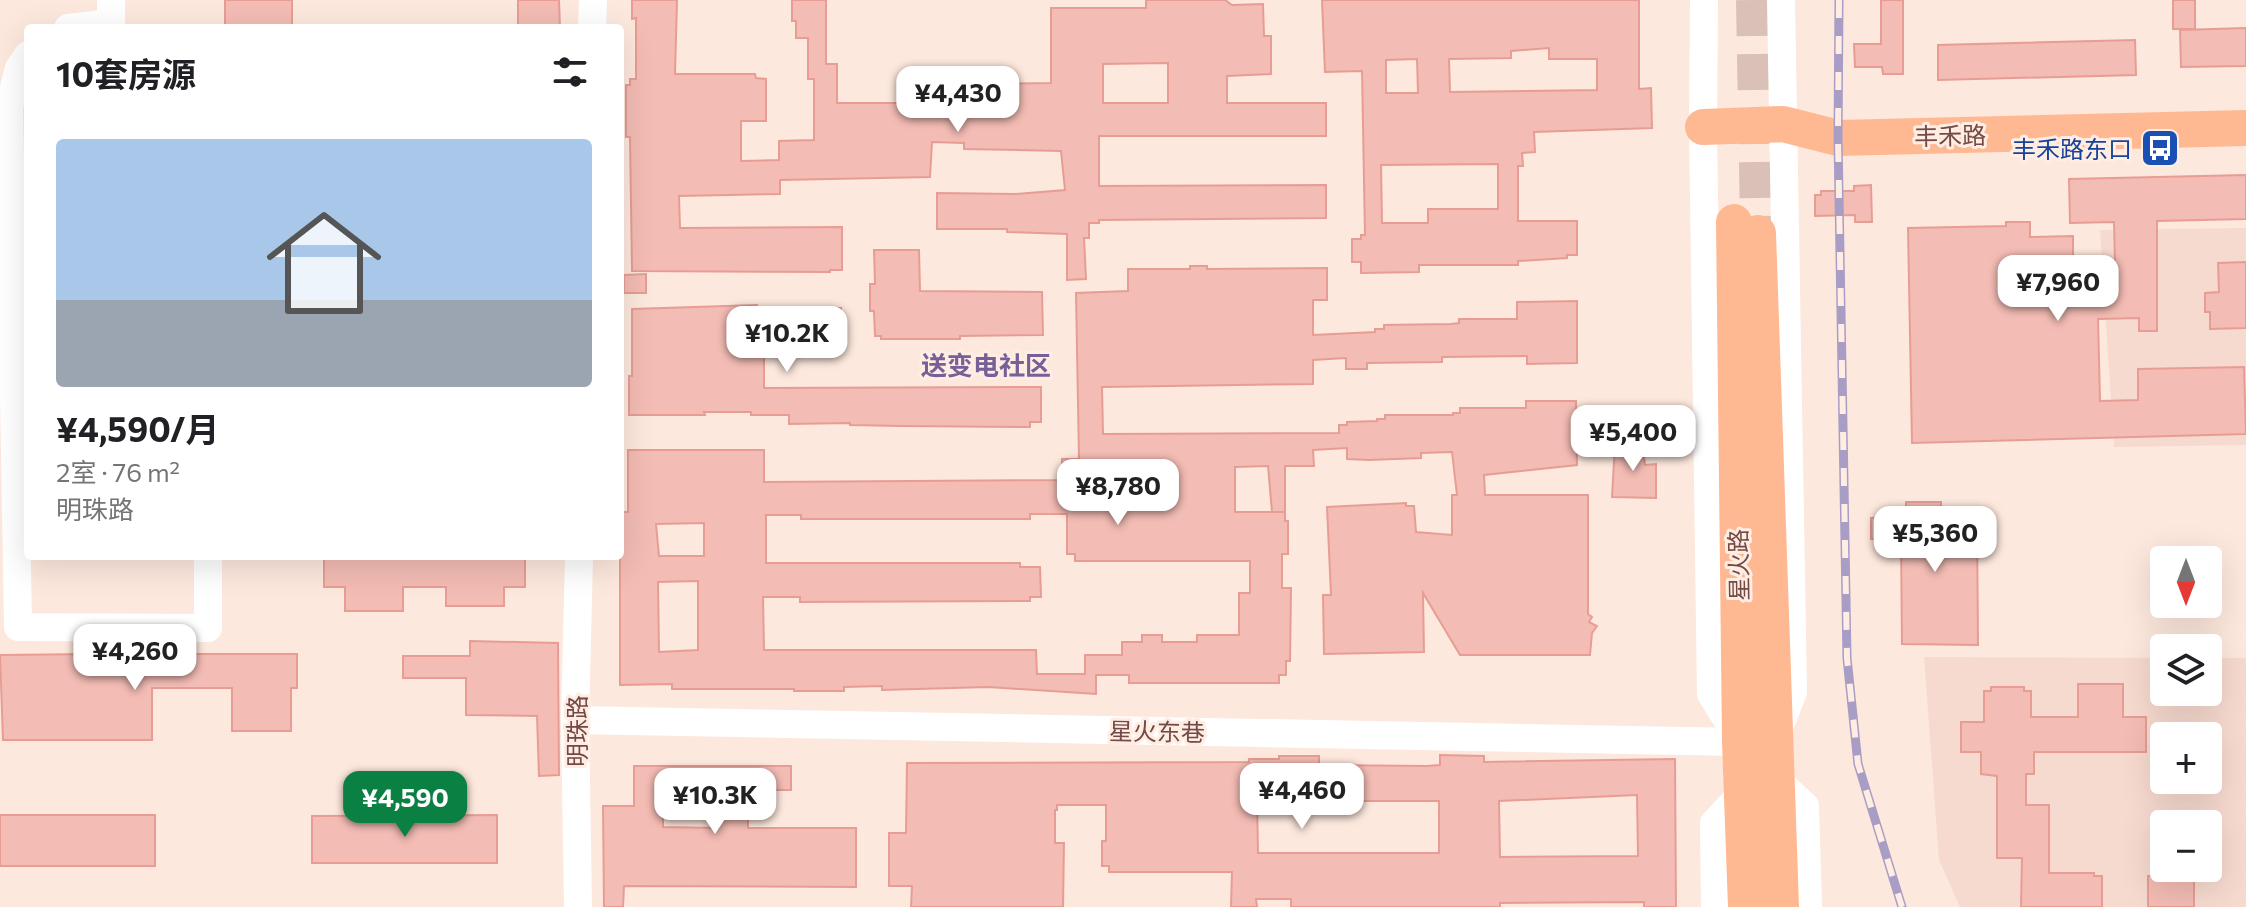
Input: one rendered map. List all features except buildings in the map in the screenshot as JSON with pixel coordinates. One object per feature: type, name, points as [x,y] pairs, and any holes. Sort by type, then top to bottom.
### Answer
[{"type":"main road","name":"丰禾路","points":[[1703,127],[1783,124],[1838,138],[2246,128]]},
{"type":"main road","name":"星火路","points":[[1746,223],[1757,740],[1742,793],[1746,907]]},
{"type":"main road","name":"星火路","points":[[1757,740],[1776,779],[1781,907]]},
{"type":"street","points":[[102,24],[111,23],[111,0]]},
{"type":"street","points":[[592,24],[593,0]]},
{"type":"street","points":[[1704,0],[1711,694],[1757,740],[1793,692],[1781,0]]},
{"type":"street","points":[[24,61],[19,68],[9,107],[19,228],[18,627],[208,628],[208,560]]},
{"type":"street","name":"明珠路","points":[[578,907],[575,720],[579,560]]},
{"type":"street","name":"星火东巷","points":[[575,720],[1757,740]]},
{"type":"street","points":[[1776,779],[1805,806],[1808,907]]},
{"type":"street","points":[[1715,907],[1714,823],[1742,793]]},
{"type":"shaded area","points":[[2246,228],[2246,445],[2114,447],[2100,230]]},
{"type":"shaded area","points":[[1924,657],[2150,658],[2150,706],[2222,706],[2222,658],[2246,658],[2246,907],[1960,907],[1939,860]]},
{"type":"tunnel","points":[[1754,0],[1758,223]]},
{"type":"railway","points":[[1839,0],[1838,138],[1847,658],[1858,764],[1902,907]]},
{"type":"place","name":"丰禾路东口","points":[[2160,148]]},
{"type":"district","name":"送变电社区","points":[[986,364]]}]
